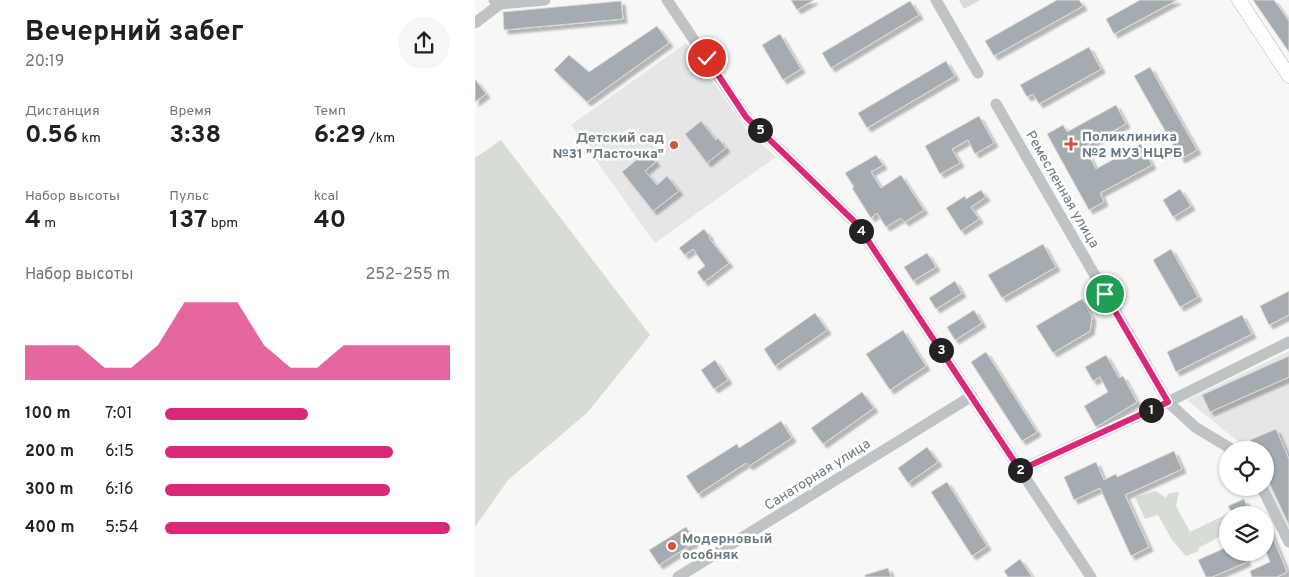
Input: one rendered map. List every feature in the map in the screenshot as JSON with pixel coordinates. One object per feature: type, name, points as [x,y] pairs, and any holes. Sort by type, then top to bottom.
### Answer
[{"type":"main road","points":[[1239,0],[1289,76]]},
{"type":"street","points":[[475,23],[497,2],[545,0]]},
{"type":"street","points":[[667,0],[746,117],[857,224],[1091,577]]},
{"type":"street","points":[[936,0],[978,73]]},
{"type":"street","name":"Ремесленная улица","points":[[996,104],[1168,402],[1195,427],[1219,442]]},
{"type":"street","points":[[1020,470],[1168,402],[1289,342]]},
{"type":"street","name":"Санаторная улица","points":[[678,577],[972,396]]},
{"type":"street","points":[[1266,496],[1289,542]]},
{"type":"shaded area","points":[[959,0],[980,0],[964,9]]},
{"type":"shaded area","name":"Детский сад №31 \"Ласточка\"","points":[[686,43],[750,134],[776,157],[655,243],[571,125]]},
{"type":"shaded area","points":[[501,140],[650,335],[587,413],[508,480],[475,527],[475,158]]},
{"type":"shaded area","points":[[1289,351],[1289,529],[1274,509],[1274,506],[1270,504],[1268,496],[1274,496],[1274,441],[1238,441],[1187,400]]},
{"type":"shaded area","points":[[1156,491],[1166,498],[1169,493],[1179,492],[1176,506],[1190,532],[1219,518],[1219,537],[1198,548],[1199,551],[1186,556],[1172,540],[1158,515],[1145,519],[1135,497]]},
{"type":"building","points":[[791,0],[814,0],[797,10]]},
{"type":"building","points":[[1057,0],[1079,0],[1083,6],[994,56],[985,41]]},
{"type":"building","points":[[1140,0],[1177,0],[1114,34],[1106,19]]},
{"type":"building","points":[[1253,0],[1274,0],[1289,21],[1289,52]]},
{"type":"building","points":[[621,1],[623,19],[504,30],[503,12]]},
{"type":"building","points":[[910,1],[919,15],[831,68],[822,53]]},
{"type":"building","points":[[657,26],[669,43],[587,102],[554,70],[569,55],[589,72]]},
{"type":"building","points":[[780,34],[801,69],[783,80],[762,45]]},
{"type":"building","points":[[1089,47],[1101,69],[1039,104],[1033,94],[1027,97],[1020,85]]},
{"type":"building","points":[[946,61],[955,76],[867,128],[858,113]]},
{"type":"building","points":[[1150,67],[1197,150],[1181,159],[1134,76]]},
{"type":"building","points":[[475,79],[486,94],[475,102]]},
{"type":"building","points":[[1116,105],[1126,124],[1084,147],[1096,169],[1141,144],[1152,165],[1100,193],[1104,202],[1089,210],[1047,134],[1063,125],[1067,132]]},
{"type":"building","points":[[979,116],[994,143],[975,154],[968,140],[952,149],[960,163],[940,174],[925,146]]},
{"type":"building","points":[[701,121],[716,140],[718,138],[726,148],[707,163],[685,134]]},
{"type":"building","points":[[647,151],[656,162],[645,171],[657,185],[667,176],[679,191],[653,211],[622,172]]},
{"type":"building","points":[[876,155],[883,165],[871,172],[881,188],[901,175],[924,210],[905,222],[901,218],[886,227],[877,213],[871,218],[845,173]]},
{"type":"building","points":[[1180,189],[1191,206],[1173,217],[1163,200]]},
{"type":"building","points":[[981,190],[986,197],[971,207],[979,219],[961,231],[946,208],[965,196],[966,199]]},
{"type":"building","points":[[704,229],[729,263],[704,282],[697,272],[705,266],[693,249],[685,255],[679,248]]},
{"type":"building","points":[[1043,244],[1056,267],[1002,298],[988,275]]},
{"type":"building","points":[[1171,249],[1198,297],[1180,307],[1153,260]]},
{"type":"building","points":[[927,253],[936,267],[913,281],[904,267]]},
{"type":"building","points":[[955,281],[962,293],[936,309],[929,298]]},
{"type":"building","points":[[1289,291],[1289,315],[1269,325],[1260,306]]},
{"type":"building","points":[[1082,299],[1092,317],[1090,331],[1053,353],[1036,326]]},
{"type":"building","points":[[974,310],[982,323],[955,340],[947,327]]},
{"type":"building","points":[[815,313],[827,330],[775,366],[764,349]]},
{"type":"building","points":[[1242,315],[1252,334],[1176,372],[1167,352]]},
{"type":"building","points":[[903,330],[926,366],[890,390],[866,354]]},
{"type":"building","points":[[986,352],[1037,432],[1022,441],[971,362]]},
{"type":"building","points":[[1106,355],[1119,378],[1123,376],[1137,402],[1096,427],[1084,406],[1108,392],[1100,377],[1093,381],[1085,367]]},
{"type":"building","points":[[1289,356],[1289,377],[1210,412],[1202,395]]},
{"type":"building","points":[[715,360],[728,380],[714,389],[701,370]]},
{"type":"building","points":[[862,392],[874,408],[823,444],[811,428]]},
{"type":"building","points":[[781,421],[792,438],[749,466],[746,463],[698,494],[686,476],[737,444],[739,448]]},
{"type":"building","points":[[1276,429],[1289,459],[1289,525],[1274,493],[1274,441],[1250,440]]},
{"type":"building","points":[[927,447],[938,462],[908,483],[898,468]]},
{"type":"building","points":[[1174,451],[1182,469],[1125,495],[1149,547],[1131,556],[1100,488],[1074,500],[1064,477],[1096,462],[1104,480],[1116,474],[1117,477]]},
{"type":"building","points":[[947,482],[987,546],[972,556],[931,492]]},
{"type":"building","points":[[1244,499],[1247,506],[1228,506]]},
{"type":"building","name":"Модерновый особняк","points":[[686,527],[695,542],[659,565],[649,550]]},
{"type":"building","points":[[1274,540],[1287,572],[1277,577],[1252,577],[1250,571],[1274,561]]},
{"type":"building","points":[[1219,551],[1219,561],[1247,562],[1212,577],[1206,577],[1198,560]]},
{"type":"building","points":[[1020,559],[1032,577],[1008,577],[1004,571]]},
{"type":"building","points":[[888,568],[891,577],[865,577],[865,575]]},
{"type":"place","name":"Поликлиника №2 МУЗ НЦРБ","points":[[1071,144]]},
{"type":"place","name":"Детский сад №31 \"Ласточка\"","points":[[674,145]]},
{"type":"place","name":"Модерновый особняк","points":[[672,546]]},
{"type":"route","points":[[707,58],[746,117],[857,224],[1020,470],[1168,402],[1105,294]]}]
